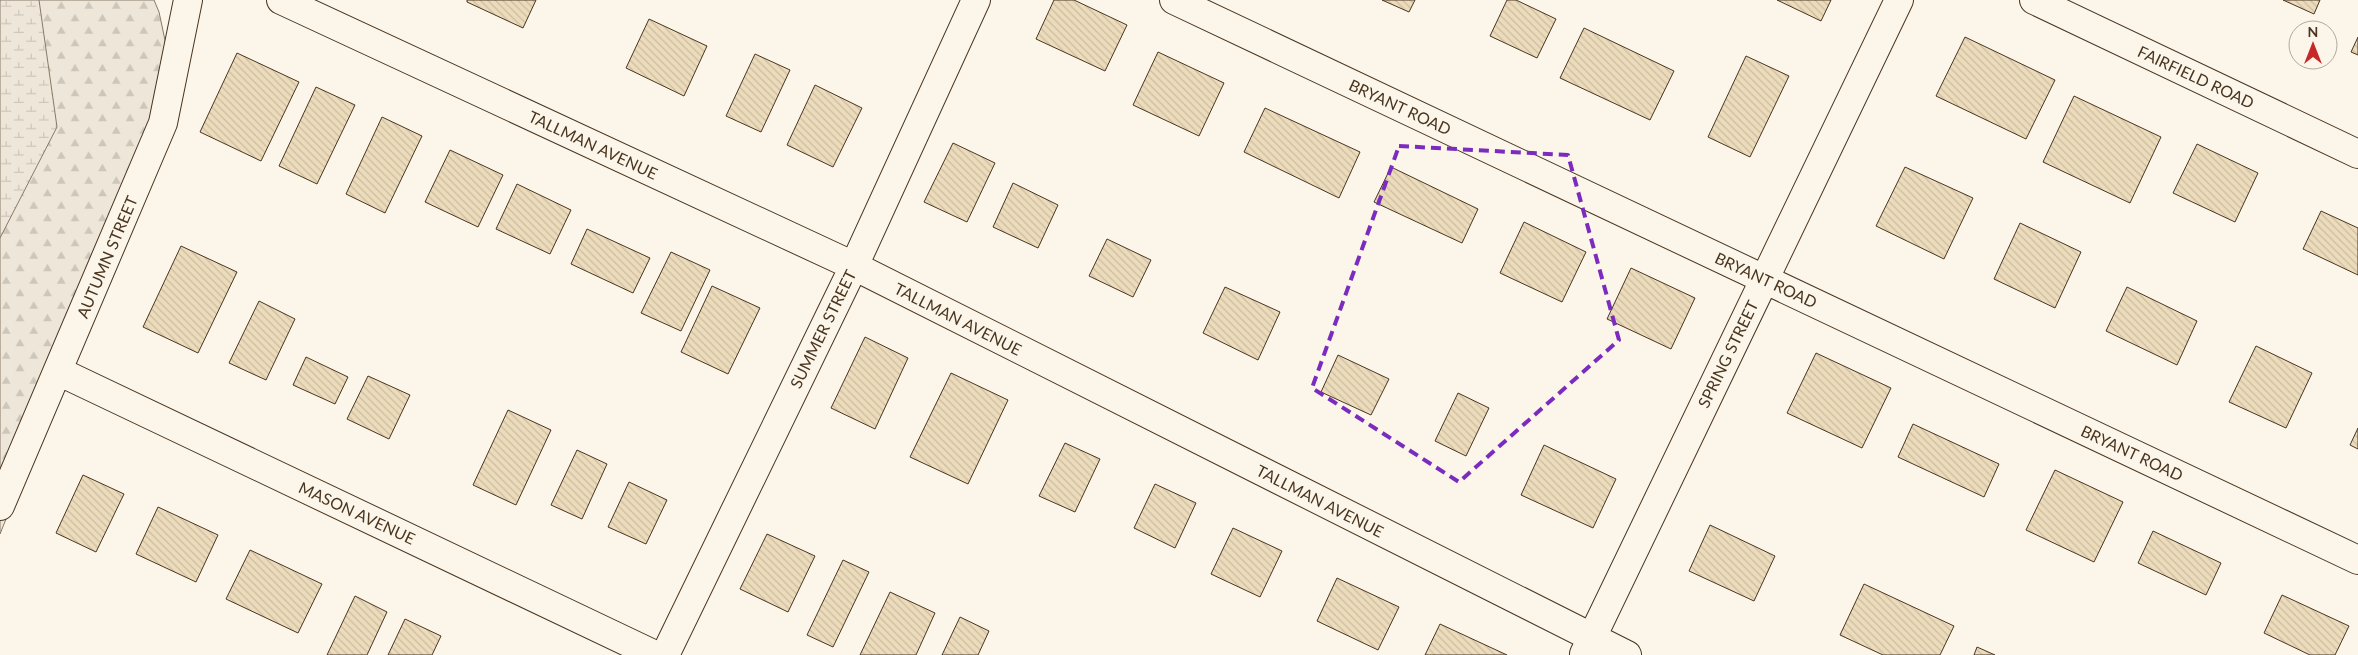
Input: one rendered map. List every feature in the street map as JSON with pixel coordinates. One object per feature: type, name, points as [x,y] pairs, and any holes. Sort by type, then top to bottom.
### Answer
[{"type":"street","name":"AUTUMN STREET","points":[[0,506],[163,123],[188,0]]},
{"type":"street","name":"TALLMAN AVENUE","points":[[281,0],[854,266],[1588,647],[1627,655]]},
{"type":"street","name":"SUMMER STREET","points":[[665,655],[854,266],[976,0]]},
{"type":"street","name":"BRYANT ROAD","points":[[1174,0],[2358,560]]},
{"type":"street","name":"SPRING STREET","points":[[1588,647],[1899,0]]},
{"type":"street","name":"FAIRFIELD ROAD","points":[[2034,0],[2358,154]]},
{"type":"street","name":"MASON AVENUE","points":[[58,371],[655,655]]},
{"type":"highlighted area","points":[[1399,146],[1568,155],[1619,340],[1459,482],[1312,388]]},
{"type":"green space","points":[[0,0],[39,0],[57,127],[0,238]]},
{"type":"green space","points":[[33,0],[154,0],[159,12],[169,59],[163,129],[0,534],[0,212]]},
{"type":"building","points":[[467,0],[536,0],[523,28],[467,2]]},
{"type":"building","points":[[1054,0],[1074,0],[1127,25],[1105,71],[1036,39]]},
{"type":"building","points":[[1382,0],[1415,0],[1409,12]]},
{"type":"building","points":[[1507,0],[1516,0],[1556,19],[1537,58],[1490,36]]},
{"type":"building","points":[[1777,0],[1831,0],[1821,21]]},
{"type":"building","points":[[2283,0],[2320,0],[2314,14]]},
{"type":"building","points":[[649,19],[707,46],[684,96],[626,68]]},
{"type":"building","points":[[1584,28],[1674,71],[1650,120],[1560,78]]},
{"type":"building","points":[[1965,37],[2055,80],[2026,139],[1936,96]]},
{"type":"building","points":[[2358,37],[2358,55],[2351,52]]},
{"type":"building","points":[[1158,52],[1224,83],[1199,136],[1133,105]]},
{"type":"building","points":[[237,53],[299,82],[261,161],[200,132]]},
{"type":"building","points":[[755,54],[790,70],[761,132],[726,116]]},
{"type":"building","points":[[1746,56],[1789,76],[1750,157],[1708,137]]},
{"type":"building","points":[[815,85],[862,108],[833,167],[787,145]]},
{"type":"building","points":[[316,87],[355,105],[317,184],[279,166]]},
{"type":"building","points":[[2074,96],[2161,137],[2130,203],[2043,162]]},
{"type":"building","points":[[1265,108],[1360,152],[1339,198],[1244,152]]},
{"type":"building","points":[[382,117],[422,136],[385,213],[346,194]]},
{"type":"building","points":[[953,143],[995,163],[967,222],[924,202]]},
{"type":"building","points":[[2197,144],[2258,173],[2235,222],[2173,193]]},
{"type":"building","points":[[450,150],[503,175],[478,227],[425,202]]},
{"type":"building","points":[[1391,167],[1478,209],[1462,243],[1374,202]]},
{"type":"building","points":[[1905,167],[1973,198],[1944,259],[1876,226]]},
{"type":"building","points":[[1013,183],[1058,205],[1038,248],[993,227]]},
{"type":"building","points":[[517,184],[571,210],[550,254],[496,229]]},
{"type":"building","points":[[2321,211],[2358,228],[2358,275],[2303,249]]},
{"type":"building","points":[[1524,222],[1586,252],[1562,302],[1500,273]]},
{"type":"building","points":[[2020,223],[2081,252],[2055,308],[1994,279]]},
{"type":"building","points":[[587,229],[650,258],[633,293],[571,264]]},
{"type":"building","points":[[1107,239],[1151,260],[1133,297],[1089,276]]},
{"type":"building","points":[[181,246],[237,272],[198,353],[143,327]]},
{"type":"building","points":[[671,252],[710,270],[681,331],[641,313]]},
{"type":"building","points":[[1631,268],[1695,298],[1671,349],[1607,319]]},
{"type":"building","points":[[712,286],[760,308],[728,374],[681,352]]},
{"type":"building","points":[[1225,287],[1280,312],[1258,360],[1203,333]]},
{"type":"building","points":[[2127,287],[2197,321],[2177,365],[2106,331]]},
{"type":"building","points":[[259,301],[295,319],[266,380],[229,363]]},
{"type":"building","points":[[865,337],[908,358],[875,429],[831,408]]},
{"type":"building","points":[[2256,346],[2312,373],[2286,428],[2229,402]]},
{"type":"building","points":[[1816,353],[1891,388],[1862,448],[1787,413]]},
{"type":"building","points":[[1338,355],[1389,379],[1371,415],[1321,392]]},
{"type":"building","points":[[306,357],[348,377],[335,404],[293,385]]},
{"type":"building","points":[[951,373],[1008,400],[968,484],[910,457]]},
{"type":"building","points":[[368,376],[410,395],[389,439],[347,419]]},
{"type":"building","points":[[1458,393],[1489,408],[1466,456],[1435,441]]},
{"type":"building","points":[[508,410],[551,430],[516,505],[473,485]]},
{"type":"building","points":[[1913,424],[1999,464],[1984,497],[1898,457]]},
{"type":"building","points":[[2358,428],[2358,449],[2350,445]]},
{"type":"building","points":[[1065,443],[1100,459],[1075,512],[1039,496]]},
{"type":"building","points":[[1544,445],[1616,479],[1593,528],[1521,495]]},
{"type":"building","points":[[577,450],[607,464],[582,519],[551,505]]},
{"type":"building","points":[[2055,470],[2123,502],[2094,562],[2026,530]]},
{"type":"building","points":[[83,475],[124,494],[96,552],[56,533]]},
{"type":"building","points":[[629,482],[667,500],[646,544],[608,527]]},
{"type":"building","points":[[1155,484],[1196,503],[1175,548],[1134,528]]},
{"type":"building","points":[[158,507],[218,535],[196,582],[136,554]]},
{"type":"building","points":[[1710,525],[1775,556],[1754,601],[1689,571]]},
{"type":"building","points":[[1233,528],[1282,551],[1260,597],[1211,574]]},
{"type":"building","points":[[2153,531],[2221,563],[2206,595],[2138,563]]},
{"type":"building","points":[[767,534],[815,556],[788,612],[740,589]]},
{"type":"building","points":[[250,550],[322,584],[298,633],[226,599]]},
{"type":"building","points":[[843,560],[869,572],[833,647],[807,635]]},
{"type":"building","points":[[1337,578],[1399,607],[1378,650],[1317,621]]},
{"type":"building","points":[[1864,584],[1954,626],[1940,655],[1883,655],[1840,635]]},
{"type":"building","points":[[890,592],[935,613],[916,655],[860,655]]},
{"type":"building","points":[[2282,595],[2349,626],[2335,655],[2310,655],[2264,633]]},
{"type":"building","points":[[355,596],[387,612],[367,655],[327,655]]},
{"type":"building","points":[[960,617],[989,631],[978,655],[942,655]]},
{"type":"building","points":[[405,619],[441,636],[432,655],[388,655]]},
{"type":"building","points":[[1440,624],[1507,655],[1425,655]]},
{"type":"building","points":[[1977,647],[1995,655],[1974,655]]}]
